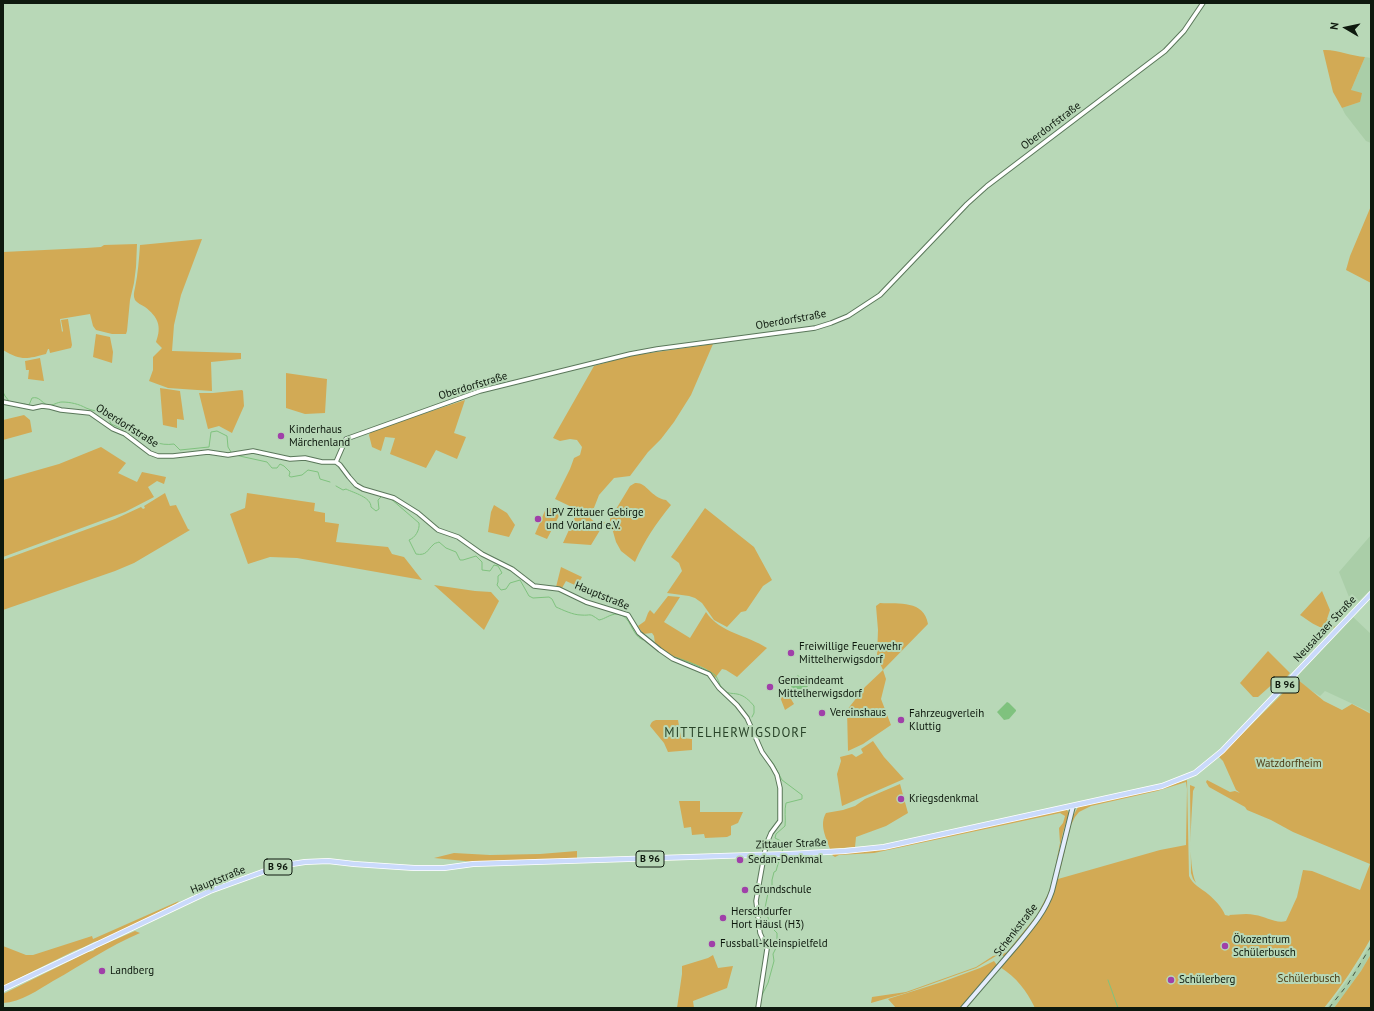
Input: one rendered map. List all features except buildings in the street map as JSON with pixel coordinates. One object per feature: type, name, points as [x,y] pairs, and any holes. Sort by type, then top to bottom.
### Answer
[{"type":"main road","name":"Neusalzaer Straße","points":[[1073,806],[1162,786],[1195,773],[1204,767],[1222,751],[1371,594]]},
{"type":"main road","name":"Zittauer Straße","points":[[578,861],[790,854],[870,849],[1073,806]]},
{"type":"main road","name":"Schenkstraße","points":[[963,1008],[1041,915],[1048,903],[1073,806]]},
{"type":"main road","name":"Hauptstraße","points":[[3,989],[210,891],[279,866],[305,862],[328,861],[414,868],[444,868],[473,864],[578,861]]},
{"type":"street","name":"Oberdorfstraße","points":[[3,402],[33,408],[42,406],[90,413],[125,434],[155,455],[168,457],[208,452],[225,455],[253,451],[283,458],[305,458],[322,462],[336,462],[346,439],[480,391],[630,354],[815,328],[831,323],[848,316],[880,295],[967,204],[987,186],[1168,48],[1184,31],[1203,3]]},
{"type":"street","name":"Hauptstraße","points":[[336,462],[356,485],[363,489],[394,498],[418,513],[438,530],[458,537],[482,554],[512,569],[534,586],[563,590],[586,602],[628,615],[639,633],[660,650],[673,659],[707,672],[719,688],[741,710],[749,722],[762,752],[776,772],[780,788],[780,821],[771,833],[766,845],[756,901],[760,933],[767,949],[758,1008]]},
{"type":"shaded area","points":[[1365,57],[1371,58],[1371,143],[1366,141],[1342,108],[1360,102],[1351,90]]},
{"type":"shaded area","points":[[1371,535],[1371,589],[1359,601],[1352,594],[1349,597],[1339,572]]},
{"type":"shaded area","points":[[1352,616],[1371,634],[1371,714],[1368,711],[1325,691],[1320,696],[1307,688],[1297,679],[1296,676]]},
{"type":"shaded area","points":[[798,675],[808,687],[805,689],[792,689],[790,682]]},
{"type":"shaded area","points":[[1007,702],[1016,711],[1009,719],[1004,720],[997,712]]},
{"type":"shaded area","points":[[1371,943],[1371,954],[1361,971],[1334,1008],[1327,1008],[1356,968]]},
{"type":"green space","points":[[1323,50],[1365,57],[1351,90],[1362,93],[1360,102],[1342,108],[1333,92]]},
{"type":"green space","points":[[1371,206],[1371,283],[1346,270],[1350,256]]},
{"type":"green space","points":[[202,239],[181,295],[174,325],[172,351],[241,353],[241,359],[211,362],[212,391],[168,388],[149,381],[153,370],[153,357],[162,348],[156,342],[159,327],[156,318],[145,307],[138,303],[134,297],[140,245]]},
{"type":"green space","points":[[137,244],[136,267],[126,334],[112,334],[96,330],[93,326],[90,314],[60,319],[62,332],[61,320],[68,319],[72,345],[71,348],[50,353],[48,349],[46,354],[24,358],[9,354],[3,350],[3,252]]},
{"type":"green space","points":[[96,334],[110,337],[113,352],[112,363],[93,357]]},
{"type":"green space","points":[[713,344],[691,395],[674,422],[661,439],[648,452],[630,476],[614,478],[599,495],[590,518],[597,524],[605,522],[591,545],[563,543],[578,510],[555,499],[574,458],[580,455],[582,447],[577,440],[570,439],[560,441],[553,438],[594,366],[629,356]]},
{"type":"green space","points":[[40,358],[44,381],[28,379],[29,370],[26,370],[25,361]]},
{"type":"green space","points":[[286,373],[327,379],[325,413],[305,414],[286,408]]},
{"type":"green space","points":[[160,388],[180,391],[184,420],[177,419],[177,428],[163,425]]},
{"type":"green space","points":[[242,390],[244,406],[232,433],[219,426],[208,429],[199,393]]},
{"type":"green space","points":[[465,400],[454,433],[466,437],[457,459],[436,450],[426,468],[390,454],[395,438],[385,437],[381,451],[372,447],[369,435],[371,431]]},
{"type":"green space","points":[[24,415],[30,420],[32,432],[3,440],[3,420]]},
{"type":"green space","points":[[101,447],[126,463],[118,473],[137,482],[142,472],[166,477],[164,484],[157,481],[148,487],[154,497],[125,512],[3,557],[3,480],[59,464]]},
{"type":"green space","points":[[635,483],[643,485],[656,496],[666,500],[671,505],[651,532],[635,562],[621,551],[616,542],[610,519],[630,486]]},
{"type":"green space","points":[[165,493],[170,506],[176,505],[188,529],[190,530],[134,563],[3,610],[3,560],[115,519],[141,507],[143,509],[145,508],[144,506]]},
{"type":"green space","points":[[247,493],[315,503],[314,511],[325,513],[325,522],[339,524],[336,542],[388,547],[392,554],[404,557],[422,580],[297,558],[270,557],[248,564],[230,514],[245,508]]},
{"type":"green space","points":[[494,505],[507,513],[515,525],[509,537],[488,532],[491,512]]},
{"type":"green space","points":[[547,506],[560,514],[547,539],[535,534]]},
{"type":"green space","points":[[705,508],[754,547],[772,580],[763,586],[746,611],[741,612],[727,627],[714,620],[702,603],[695,598],[667,593],[682,571],[679,563],[671,557]]},
{"type":"green space","points":[[561,567],[582,577],[577,586],[566,581],[562,588],[556,587]]},
{"type":"green space","points":[[434,585],[491,592],[499,601],[484,630]]},
{"type":"green space","points":[[1322,591],[1330,610],[1327,619],[1335,627],[1325,628],[1316,626],[1300,615]]},
{"type":"green space","points":[[668,596],[680,597],[664,622],[690,638],[706,612],[719,625],[767,648],[737,677],[722,669],[715,678],[712,673],[702,667],[671,656],[655,644],[652,633],[643,634],[638,626],[645,621],[650,610],[654,614]]},
{"type":"green space","points":[[880,603],[902,604],[916,607],[926,616],[928,624],[883,670],[877,657],[878,630],[876,606]]},
{"type":"green space","points":[[1268,651],[1290,673],[1281,684],[1276,681],[1258,697],[1253,697],[1240,683]]},
{"type":"green space","points":[[883,670],[886,679],[881,699],[891,725],[863,744],[848,751],[847,710],[865,687]]},
{"type":"green space","points":[[1297,679],[1324,701],[1342,710],[1352,704],[1371,714],[1371,938],[1337,991],[1324,1008],[1035,1008],[1020,985],[1000,967],[1042,916],[1050,903],[1071,820],[1078,807],[1157,789],[1187,780],[1189,876],[1195,884],[1216,901],[1225,915],[1252,914],[1274,921],[1286,921],[1297,897],[1303,870],[1312,871],[1360,890],[1370,864],[1293,832],[1271,820],[1247,810],[1245,807],[1209,787],[1206,782],[1207,780],[1230,792],[1235,791],[1240,793],[1236,790],[1223,761],[1219,757]],"holes":[[[1186,782],[1186,845],[1160,850],[1058,879],[1071,825],[1079,812],[1091,806],[1157,791]]]},
{"type":"green space","points":[[785,689],[794,704],[785,710],[780,697],[782,690]]},
{"type":"green space","points":[[656,720],[678,720],[681,738],[692,739],[692,750],[668,752],[664,743],[650,726],[652,722]]},
{"type":"green space","points":[[873,741],[884,757],[904,779],[842,806],[837,774],[841,761],[840,757],[852,754],[856,757],[863,753],[861,749]]},
{"type":"green space","points":[[900,784],[908,813],[886,826],[856,837],[855,847],[830,849],[823,826],[826,813],[855,806],[865,799]]},
{"type":"green space","points":[[1190,785],[1195,787],[1193,791],[1191,851],[1193,874],[1196,883],[1191,873]]},
{"type":"green space","points":[[679,801],[700,801],[700,812],[743,812],[738,823],[731,826],[731,835],[727,837],[705,838],[704,834],[692,835],[691,827],[684,828]]},
{"type":"green space","points":[[1067,810],[1069,813],[1063,832],[1050,894],[1039,915],[1004,956],[996,956],[976,968],[906,993],[871,1003],[872,997],[906,992],[976,967],[993,956],[1007,952],[1037,915],[1048,894],[1053,879],[1060,843],[1059,828],[1063,823],[1065,816],[1060,813],[874,853],[839,855],[835,857],[832,855],[891,847]]},
{"type":"green space","points":[[577,851],[577,861],[475,862],[434,858],[454,853],[490,855],[540,854]]},
{"type":"green space","points":[[179,901],[176,904],[102,940],[74,951],[3,986],[3,946],[26,955],[33,955],[92,936],[93,939]]},
{"type":"green space","points":[[135,931],[140,933],[106,950],[35,992],[23,998],[3,1003],[3,994],[88,952],[93,951],[96,948]]},
{"type":"green space","points":[[1371,954],[1371,1008],[1334,1008],[1361,971]]},
{"type":"green space","points":[[713,955],[718,968],[733,966],[727,988],[693,1001],[694,1008],[677,1008],[682,966]]},
{"type":"green space","points":[[994,961],[997,965],[961,1008],[896,1008],[888,999],[942,982],[980,968]]},
{"type":"waterway","points":[[3,392],[9,401]]},
{"type":"waterway","points":[[24,404],[29,405],[32,398],[39,399],[48,405],[62,402],[77,404],[88,409],[107,414],[111,424],[128,431],[138,431],[146,438],[154,442],[174,444],[180,450],[209,447],[211,432],[217,431],[227,436],[228,447],[231,452]]},
{"type":"waterway","points":[[235,455],[267,462],[272,468],[277,468],[280,464],[290,472],[289,476],[291,477],[302,475],[308,470],[318,472],[320,479],[330,482]]},
{"type":"waterway","points":[[336,486],[365,498],[371,507],[376,511],[379,509],[378,500],[382,496]]},
{"type":"waterway","points":[[391,499],[419,523],[417,533],[409,540],[416,554],[425,553],[434,544],[439,542],[446,548],[456,552],[460,560],[476,556],[482,562],[482,570],[490,571],[494,565],[498,566],[502,573],[498,576],[497,585],[501,590],[506,589],[510,583],[520,580],[529,596],[533,598],[549,597],[552,599],[556,607],[568,612],[578,615],[591,615],[599,620],[614,614],[622,615],[626,618],[636,634],[643,640]]},
{"type":"waterway","points":[[651,640],[667,653]]},
{"type":"waterway","points":[[671,656],[706,670],[715,675],[721,687],[725,691],[747,698],[754,706],[754,713],[752,717]]},
{"type":"waterway","points":[[767,756],[773,763],[782,780],[802,795],[802,799],[786,803],[785,826],[776,834],[775,838],[784,844],[782,852]]},
{"type":"waterway","points":[[762,995],[768,983],[774,961],[773,954],[777,946],[777,933],[771,927],[765,908],[768,893],[772,885],[774,872],[776,871],[780,857]]},
{"type":"waterway","points":[[1108,980],[1118,1008]]},
{"type":"railway","points":[[1329,1008],[1348,984],[1371,946]]},
{"type":"place","name":"Kinderhaus Märchenland","points":[[281,436]]},
{"type":"place","name":"LPV Zittauer Gebirge und Vorland e.V.","points":[[538,519]]},
{"type":"place","name":"Freiwillige Feuerwehr Mittelherwigsdorf","points":[[791,653]]},
{"type":"place","name":"Gemeindeamt Mittelherwigsdorf","points":[[770,687]]},
{"type":"place","name":"Vereinshaus","points":[[822,713]]},
{"type":"place","name":"Fahrzeugverleih Kluttig","points":[[901,720]]},
{"type":"place","name":"Kriegsdenkmal","points":[[901,799]]},
{"type":"place","name":"Sedan-Denkmal","points":[[740,860]]},
{"type":"place","name":"Grundschule","points":[[745,890]]},
{"type":"place","name":"Herschdurfer Hort Häusl (H3)","points":[[723,918]]},
{"type":"place","name":"Fussball-Kleinspielfeld","points":[[712,944]]},
{"type":"place","name":"Ökozentrum Schülerbusch","points":[[1225,946]]},
{"type":"place","name":"Landberg","points":[[102,971]]},
{"type":"place","name":"Schülerberg","points":[[1171,980]]},
{"type":"district","name":"MITTELHERWIGSDORF","points":[[736,733]]},
{"type":"park label","name":"Watzdorfheim","points":[[1289,764]]},
{"type":"park label","name":"Schülerbusch","points":[[1309,979]]}]
